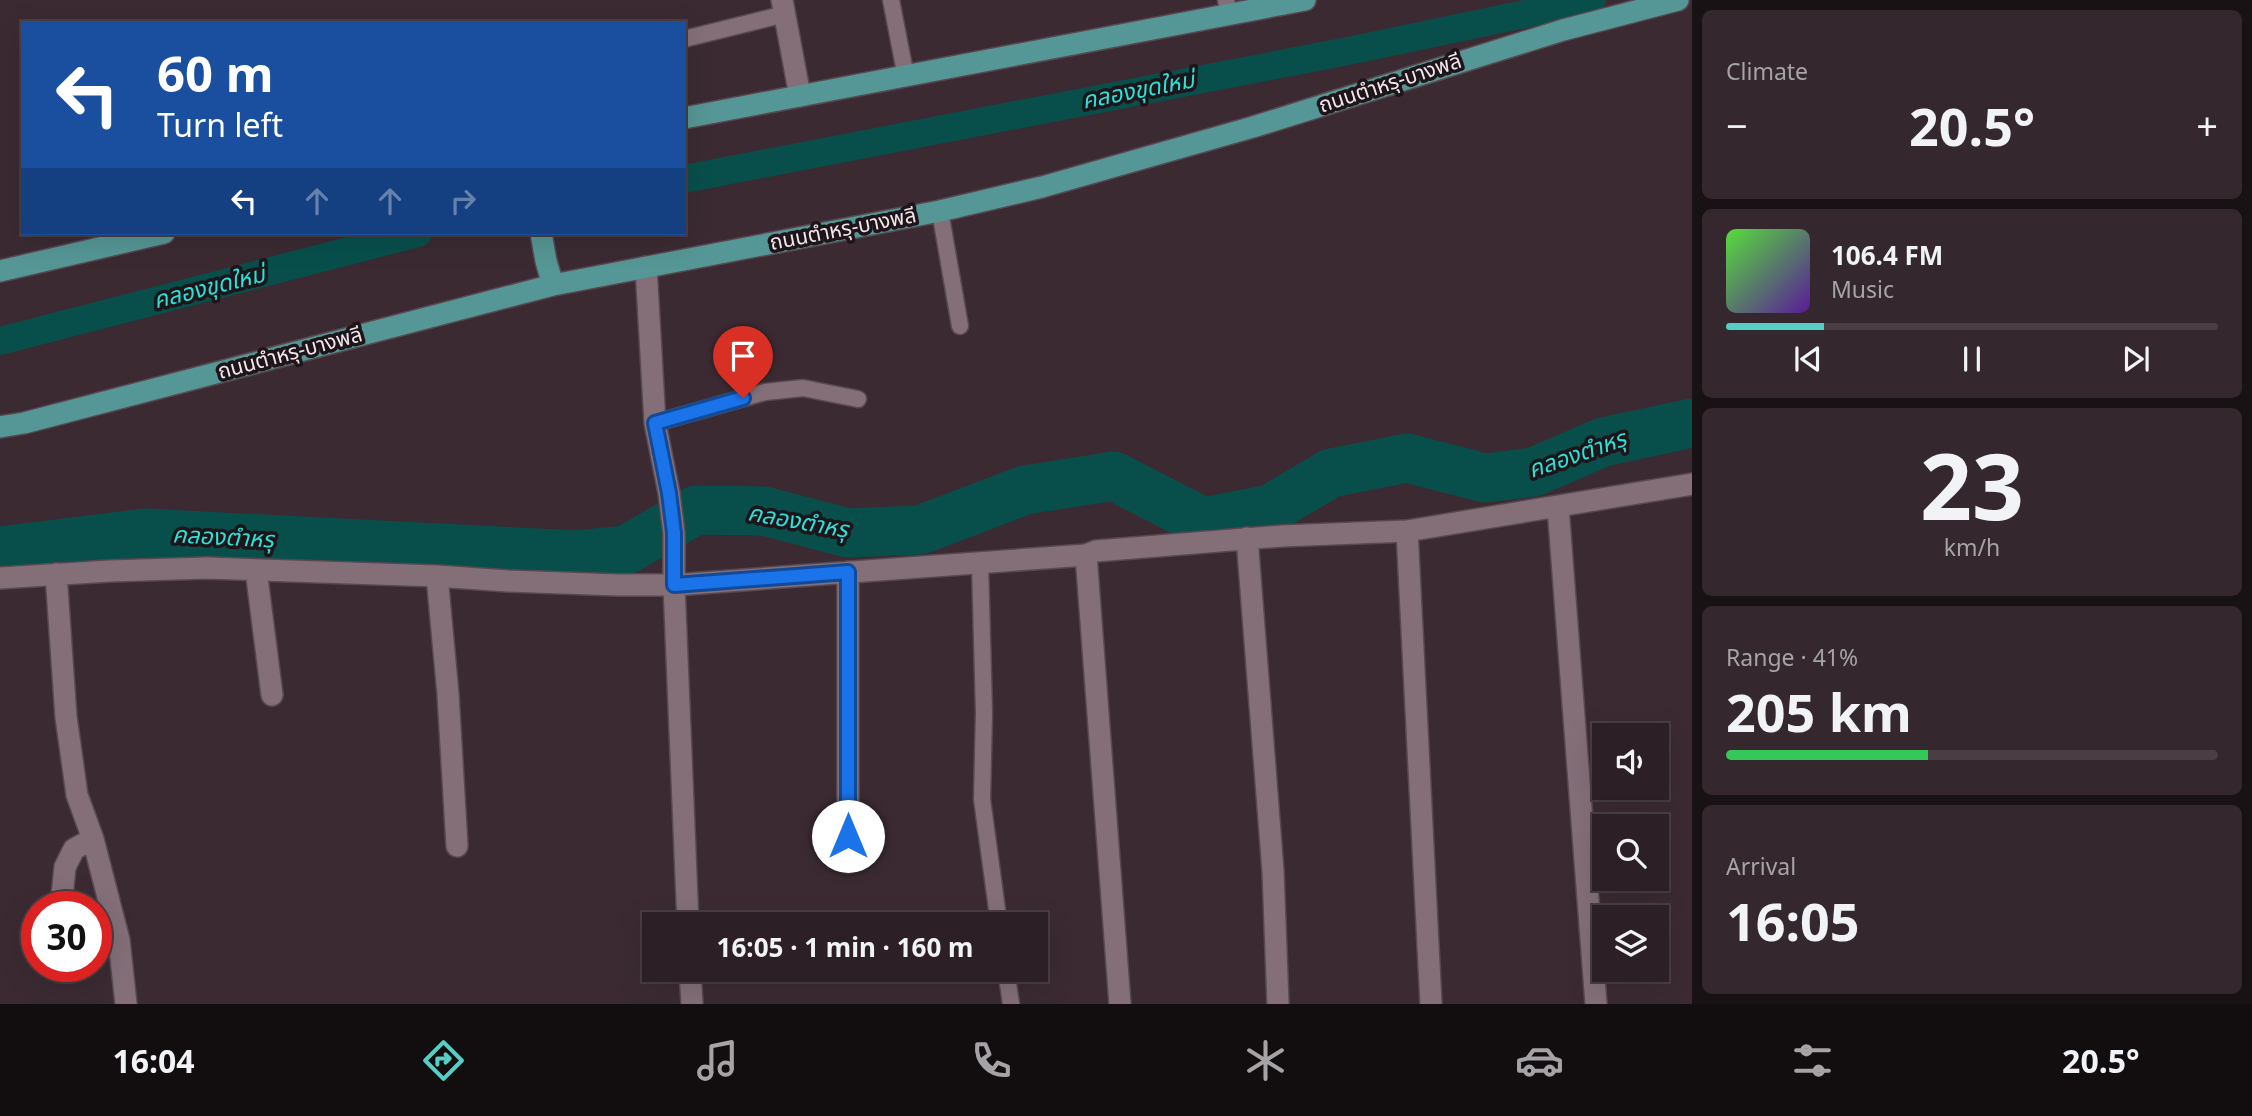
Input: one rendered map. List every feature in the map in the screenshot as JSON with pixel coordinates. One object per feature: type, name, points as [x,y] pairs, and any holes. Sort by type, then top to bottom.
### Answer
[{"type":"main road","points":[[686,118],[906,77],[1227,7],[1305,0]]},
{"type":"main road","name":"ถนนตำหรุ-บางพลี","points":[[0,427],[554,285],[940,211],[1042,187],[1253,127],[1488,52],[1678,0]]},
{"type":"main road","points":[[0,271],[155,235]]},
{"type":"main road","points":[[541,235],[554,285]]},
{"type":"street","points":[[784,7],[800,96]]},
{"type":"street","points":[[646,267],[655,423],[674,533],[688,912]]},
{"type":"street","points":[[0,578],[207,568],[674,585],[979,564],[1247,538],[1407,531],[1692,484]]},
{"type":"street","points":[[1558,507],[1596,1004]]},
{"type":"street","points":[[1407,531],[1431,1004]]},
{"type":"street","points":[[1247,538],[1273,871],[1278,1004]]},
{"type":"street","points":[[1086,555],[1120,1004]]},
{"type":"street","points":[[256,570],[272,695]]},
{"type":"street","points":[[848,572],[848,862]]},
{"type":"street","points":[[56,574],[66,717],[77,795],[93,839],[119,940],[126,1004]]},
{"type":"street","points":[[437,576],[448,694],[457,846]]},
{"type":"street","points":[[63,891],[65,867],[74,849],[93,839]]},
{"type":"street","points":[[691,982],[692,1004]]},
{"type":"lane","points":[[891,0],[906,77]]},
{"type":"lane","points":[[686,38],[784,7]]},
{"type":"lane","points":[[940,211],[960,326]]},
{"type":"lane","points":[[655,423],[765,392],[803,388],[858,399]]},
{"type":"lane","points":[[979,564],[984,713],[982,799],[997,912]]},
{"type":"lane","points":[[1008,982],[1011,1004]]},
{"type":"waterway","name":"คลองขุดใหม่","points":[[686,179],[1348,51],[1592,0]]},
{"type":"waterway","name":"คลองขุดใหม่","points":[[0,341],[410,235]]},
{"type":"waterway","name":"คลองตำหรุ","points":[[0,551],[145,533],[576,555],[626,550],[696,510],[764,511],[848,533],[920,530],[1025,490],[1114,476],[1203,522],[1270,509],[1331,473],[1407,458],[1485,478],[1534,472],[1603,442],[1692,423]]},
{"type":"route","points":[[743,398],[655,423],[674,533],[674,585],[848,572],[848,836]]}]
